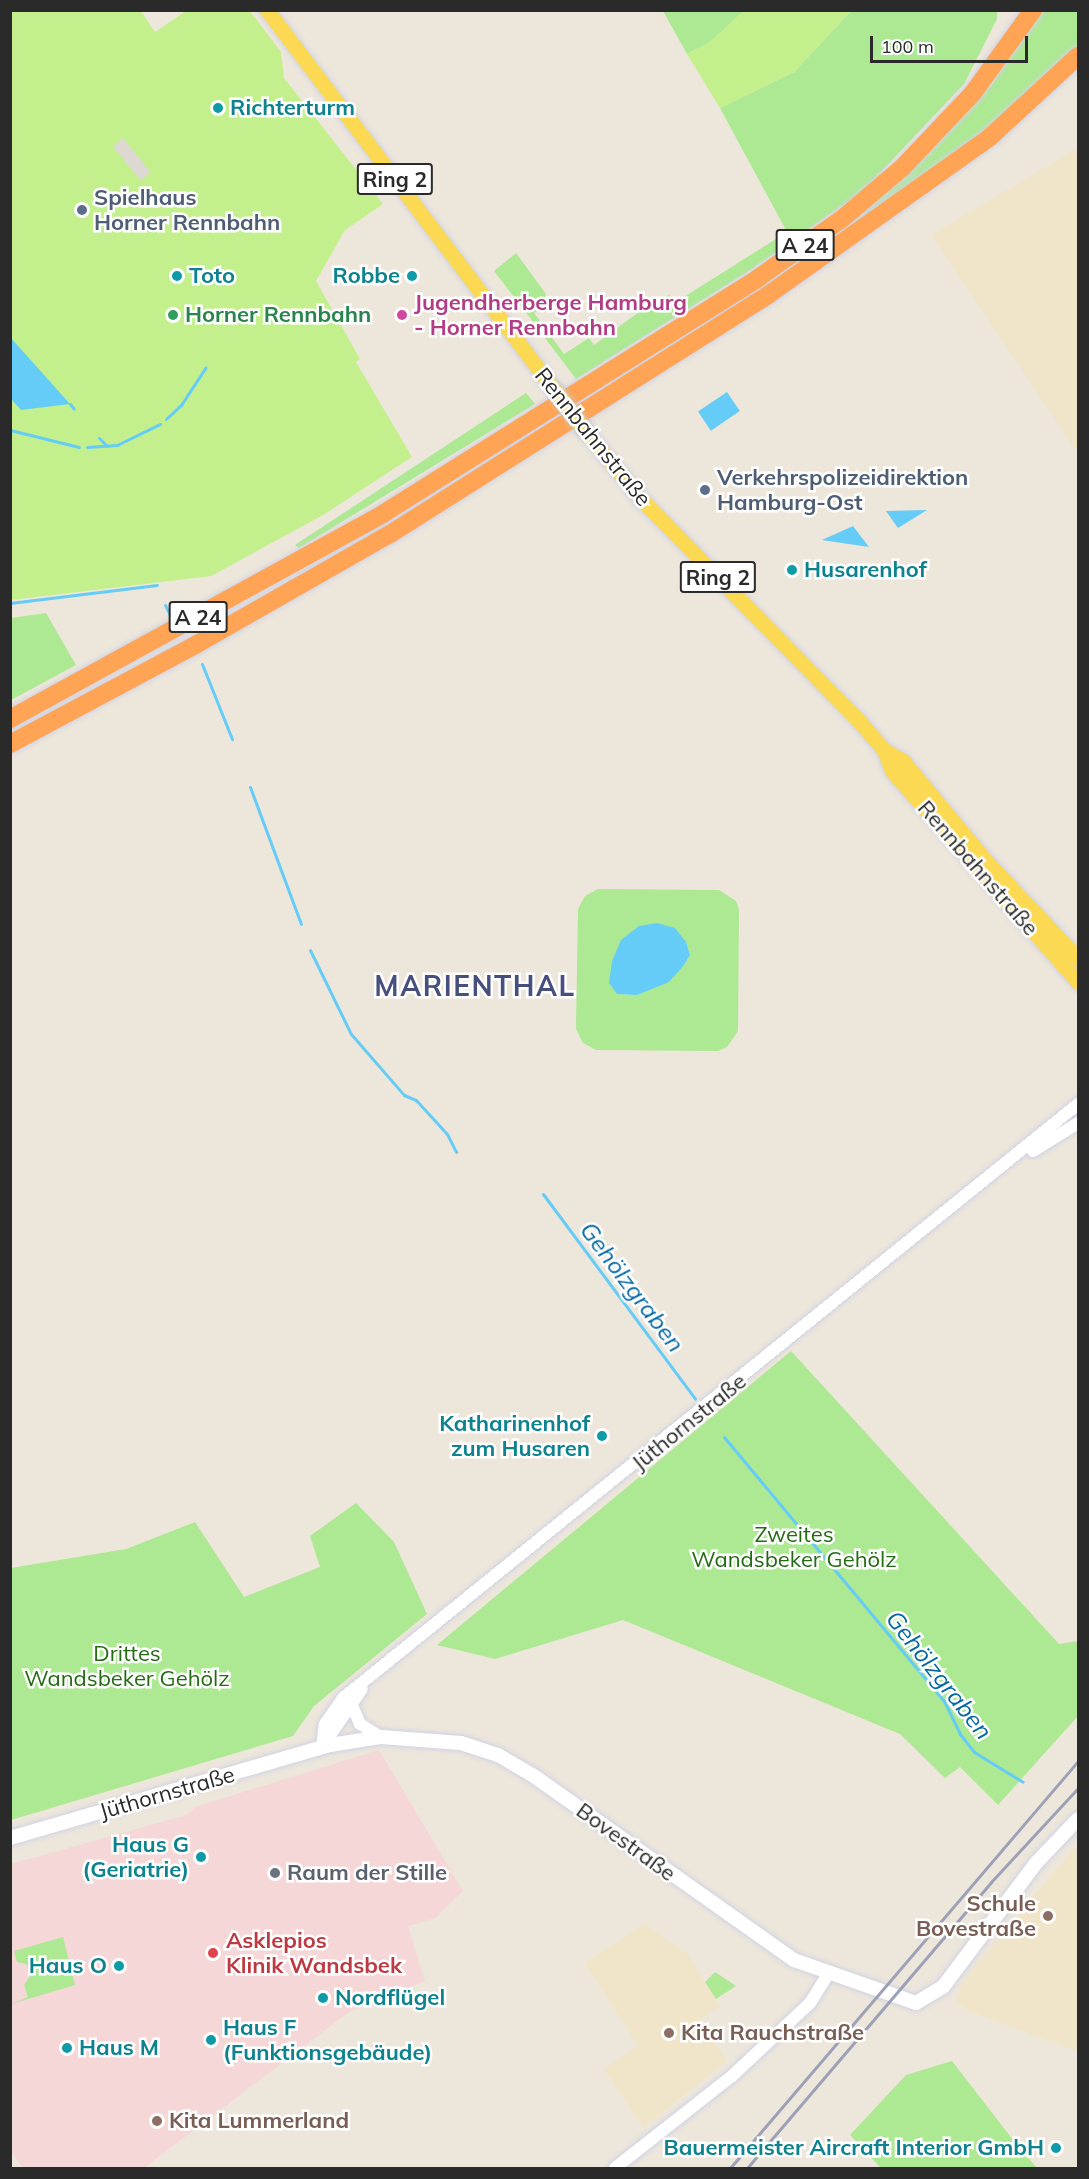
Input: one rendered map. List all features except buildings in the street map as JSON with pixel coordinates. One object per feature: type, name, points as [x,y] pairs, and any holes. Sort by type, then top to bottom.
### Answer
[{"type":"highway","name":"A 24","points":[[10,719],[384,513],[793,254],[876,191],[928,142],[993,68],[1033,10]]},
{"type":"highway","name":"A 24","points":[[10,744],[197,644],[390,534],[768,296],[990,136],[1078,56]]},
{"type":"main road","name":"Rennbahnstraße","points":[[267,10],[584,429],[640,498],[803,662],[884,750],[903,761],[987,862],[1078,959]]},
{"type":"main road","name":"Rennbahnstraße","points":[[884,750],[892,771],[1078,982]]},
{"type":"main road","name":"Bovestraße","points":[[322,1747],[381,1737],[461,1743],[513,1763],[794,1960],[916,2003],[943,1987],[1037,1862],[1078,1819]]},
{"type":"main road","name":"Jüthornstraße","points":[[10,1838],[322,1747]]},
{"type":"street","name":"Jüthornstraße","points":[[322,1747],[329,1715],[343,1698],[370,1679],[1008,1164],[1078,1104]]},
{"type":"street","name":"Jüthornstraße","points":[[1008,1164],[1078,1123]]},
{"type":"street","name":"Jüthornstraße","points":[[322,1747],[370,1679]]},
{"type":"street","points":[[351,1703],[360,1724],[381,1737]]},
{"type":"street","points":[[615,2169],[732,2076],[810,2003],[829,1973]]},
{"type":"shaded area","points":[[123,138],[151,172],[141,180],[113,146]]},
{"type":"shaded area","points":[[1078,148],[1078,447],[1075,449],[931,235]]},
{"type":"shaded area","name":"Asklepios Klinik Wandsbek","points":[[379,1750],[463,1891],[435,1918],[408,1926],[425,1981],[349,2012],[144,2168],[23,2168],[11,2152],[11,1864],[187,1815],[195,1807]]},
{"type":"shaded area","name":"Schule Bovestraße","points":[[1074,1848],[1078,1850],[1078,2052],[967,2010],[956,2000],[963,1981]]},
{"type":"shaded area","name":"Kita Rauchstraße","points":[[645,1924],[688,1955],[720,2006],[699,2020],[727,2061],[643,2128],[604,2069],[638,2046],[585,1963]]},
{"type":"green space","name":"Horner Rennbahn","points":[[10,11],[141,11],[155,32],[186,11],[250,11],[281,52],[284,78],[383,204],[345,230],[316,281],[360,359],[356,362],[412,457],[323,515],[211,576],[11,600]]},
{"type":"green space","points":[[663,11],[744,11],[710,42],[687,54]]},
{"type":"green space","points":[[743,11],[851,11],[794,72],[720,108],[687,54],[710,42]]},
{"type":"green space","points":[[851,11],[997,11],[997,19],[964,84],[863,191],[752,269],[576,379],[545,338],[550,335],[564,354],[589,338],[594,345],[643,309],[669,295],[676,302],[787,232],[720,108],[794,72]]},
{"type":"green space","points":[[1043,11],[1078,11],[1078,46],[1014,109],[733,311],[635,371],[632,366],[891,189],[937,145],[991,85]]},
{"type":"green space","points":[[516,253],[546,294],[541,307],[534,313],[543,325],[538,328],[494,271]]},
{"type":"green space","points":[[526,393],[535,404],[299,548],[295,545]]},
{"type":"green space","points":[[46,613],[76,665],[11,700],[11,618]]},
{"type":"green space","points":[[598,889],[719,890],[736,901],[739,910],[738,1031],[727,1047],[718,1051],[596,1050],[583,1043],[576,1029],[578,909],[585,896]],"holes":[[[657,923],[686,942],[690,955],[684,965],[637,995],[617,994]]]},
{"type":"green space","name":"Zweites Wandsbeker Gehölz","points":[[791,1351],[1059,1644],[1078,1641],[1078,1716],[998,1805],[960,1767],[945,1778],[900,1734],[623,1620],[495,1659],[437,1645]]},
{"type":"green space","name":"Drittes Wandsbeker Gehölz","points":[[356,1503],[394,1542],[427,1614],[314,1706],[293,1736],[11,1820],[11,1568],[126,1549],[195,1522],[244,1597],[320,1567],[310,1536]]},
{"type":"green space","points":[[63,1937],[75,1985],[11,2004],[28,1997],[24,1985],[31,1975],[26,1964],[17,1962],[14,1951]]},
{"type":"green space","points":[[715,1972],[736,1986],[716,1999],[705,1982]]},
{"type":"green space","points":[[952,2061],[1037,2168],[881,2168],[850,2135],[906,2075]]},
{"type":"water","points":[[11,338],[70,404],[21,410],[11,399]]},
{"type":"water","points":[[727,392],[740,411],[711,431],[698,412]]},
{"type":"water","points":[[927,510],[898,528],[886,511]]},
{"type":"water","points":[[853,526],[869,547],[822,540]]},
{"type":"water","points":[[657,923],[675,928],[686,942],[690,955],[669,982],[637,995],[617,994],[609,983],[612,961],[621,940],[639,926]]},
{"type":"waterway","points":[[166,419],[181,405],[206,367]]},
{"type":"waterway","points":[[70,404],[74,409]]},
{"type":"waterway","points":[[87,447],[117,445],[160,424]]},
{"type":"waterway","points":[[10,430],[79,447]]},
{"type":"waterway","points":[[99,438],[107,446]]},
{"type":"waterway","name":"Gehölzgraben","points":[[10,603],[157,585]]},
{"type":"waterway","name":"Gehölzgraben","points":[[165,605],[170,615]]},
{"type":"waterway","name":"Gehölzgraben","points":[[202,664],[232,739]]},
{"type":"waterway","name":"Gehölzgraben","points":[[250,787],[301,924]]},
{"type":"waterway","name":"Gehölzgraben","points":[[310,950],[351,1034],[404,1095],[416,1100],[447,1134],[456,1152]]},
{"type":"waterway","name":"Gehölzgraben","points":[[543,1194],[695,1399]]},
{"type":"waterway","name":"Gehölzgraben","points":[[724,1437],[944,1701],[960,1734],[974,1752],[1023,1782]]},
{"type":"railway","points":[[730,2168],[1078,1761]]},
{"type":"railway","points":[[747,2168],[991,1882],[1078,1788]]},
{"type":"place","name":"Richterturm","points":[[218,108]]},
{"type":"place","name":"Spielhaus Horner Rennbahn","points":[[82,210]]},
{"type":"place","name":"Toto","points":[[177,276]]},
{"type":"place","name":"Robbe","points":[[412,276]]},
{"type":"place","name":"Horner Rennbahn","points":[[173,315]]},
{"type":"place","name":"Jugendherberge Hamburg - Horner Rennbahn","points":[[402,315]]},
{"type":"place","name":"Verkehrspolizeidirektion Hamburg-Ost","points":[[705,490]]},
{"type":"place","name":"Husarenhof","points":[[792,570]]},
{"type":"place","name":"Katharinenhof zum Husaren","points":[[602,1436]]},
{"type":"place","name":"Haus G (Geriatrie)","points":[[201,1857]]},
{"type":"place","name":"Raum der Stille","points":[[275,1873]]},
{"type":"place","name":"Schule Bovestraße","points":[[1048,1916]]},
{"type":"place","name":"Asklepios Klinik Wandsbek","points":[[213,1953]]},
{"type":"place","name":"Haus O","points":[[119,1966]]},
{"type":"place","name":"Nordflügel","points":[[323,1998]]},
{"type":"place","name":"Kita Rauchstraße","points":[[669,2033]]},
{"type":"place","name":"Haus F (Funktionsgebäude)","points":[[211,2040]]},
{"type":"place","name":"Haus M","points":[[67,2048]]},
{"type":"place","name":"Kita Lummerland","points":[[157,2121]]},
{"type":"place","name":"Bauermeister Aircraft Interior GmbH","points":[[1056,2148]]},
{"type":"district","name":"MARIENTHAL","points":[[475,986]]}]
